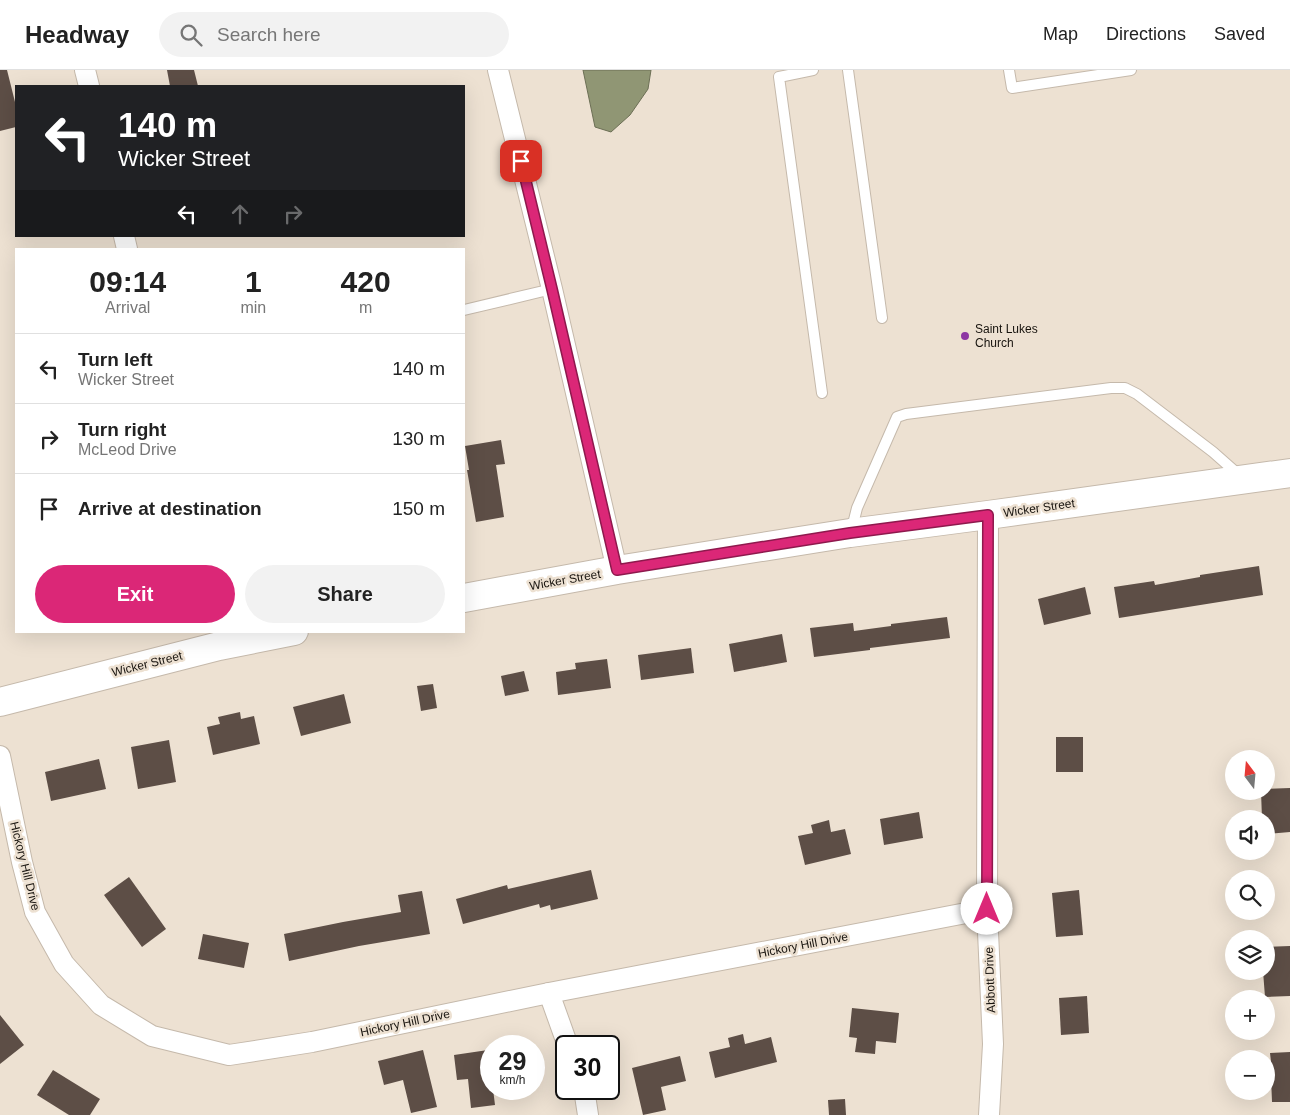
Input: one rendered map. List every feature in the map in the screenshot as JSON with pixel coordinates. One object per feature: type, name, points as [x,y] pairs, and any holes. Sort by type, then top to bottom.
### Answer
[{"type":"main road","name":"Wicker Street","points":[[465,598],[617,570],[850,533],[1290,473]]},
{"type":"main road","name":"Wicker Street","points":[[0,702],[218,638],[272,633]]},
{"type":"street","points":[[84,70],[88,85]]},
{"type":"street","points":[[498,70],[552,289],[617,570]]},
{"type":"street","name":"Abbott Drive","points":[[988,515],[987,909],[993,1044],[989,1115]]},
{"type":"street","name":"Hickory Hill Drive","points":[[0,756],[22,862],[35,912],[64,964],[100,1005],[152,1036],[229,1055],[312,1042],[549,993],[987,909]]},
{"type":"street","points":[[549,993],[564,1035]]},
{"type":"street","points":[[586,1100],[588,1115]]},
{"type":"lane","points":[[814,70],[779,77],[822,393]]},
{"type":"lane","points":[[848,70],[882,318]]},
{"type":"lane","points":[[1009,70],[1012,88],[1131,70]]},
{"type":"lane","points":[[465,310],[552,289]]},
{"type":"lane","points":[[850,533],[857,508],[897,417],[906,414],[1111,388],[1125,388],[1159,410],[1213,452],[1244,480]]},
{"type":"shaded area","points":[[583,70],[651,70],[648,89],[630,115],[611,132],[595,127]]},
{"type":"building","points":[[0,70],[7,70],[15,102],[15,127],[0,131]]},
{"type":"building","points":[[167,70],[194,70],[198,85],[170,85]]},
{"type":"building","points":[[501,440],[505,464],[496,465],[504,517],[476,522],[465,446]]},
{"type":"building","points":[[1259,566],[1263,595],[1119,618],[1114,587],[1154,581],[1155,585],[1200,577],[1200,575]]},
{"type":"building","points":[[1085,587],[1091,614],[1044,625],[1038,599]]},
{"type":"building","points":[[947,617],[950,638],[814,657],[810,628],[853,623],[854,631]]},
{"type":"building","points":[[782,634],[787,662],[734,672],[729,644]]},
{"type":"building","points":[[691,648],[694,673],[641,680],[638,655]]},
{"type":"building","points":[[607,659],[611,688],[558,695],[556,672],[576,669],[575,663]]},
{"type":"building","points":[[524,671],[529,691],[505,696],[501,676]]},
{"type":"building","points":[[433,684],[437,708],[421,711],[417,686]]},
{"type":"building","points":[[344,694],[351,723],[301,736],[293,707]]},
{"type":"building","points":[[240,712],[241,719],[254,716],[260,744],[213,755],[207,727],[220,724],[218,717]]},
{"type":"building","points":[[1056,737],[1083,737],[1083,772],[1056,772]]},
{"type":"building","points":[[169,740],[176,782],[138,789],[131,747]]},
{"type":"building","points":[[99,759],[106,789],[51,801],[45,772]]},
{"type":"building","points":[[1290,788],[1290,832],[1275,833],[1275,810],[1262,810],[1261,800],[1275,800],[1275,789]]},
{"type":"building","points":[[919,812],[923,838],[884,845],[880,819]]},
{"type":"building","points":[[829,820],[831,832],[845,829],[851,854],[805,865],[798,836],[813,833],[811,825]]},
{"type":"building","points":[[591,870],[598,899],[551,910],[550,905],[540,908],[539,904],[463,924],[456,899],[507,885],[508,889]]},
{"type":"building","points":[[129,877],[166,929],[142,947],[104,895]]},
{"type":"building","points":[[1079,890],[1083,935],[1056,937],[1052,893]]},
{"type":"building","points":[[422,891],[430,934],[359,946],[289,961],[284,934],[401,912],[398,895]]},
{"type":"building","points":[[203,934],[249,943],[244,968],[198,959]]},
{"type":"building","points":[[1290,946],[1290,996],[1275,997],[1275,990],[1264,990],[1264,980],[1275,980],[1275,947]]},
{"type":"building","points":[[1087,996],[1089,1033],[1061,1035],[1059,998]]},
{"type":"building","points":[[852,1008],[899,1013],[896,1043],[876,1041],[875,1054],[855,1052],[857,1038],[849,1037]]},
{"type":"building","points":[[0,1015],[24,1045],[0,1064]]},
{"type":"building","points":[[743,1034],[745,1044],[771,1037],[777,1062],[715,1078],[709,1052],[730,1047],[728,1038]]},
{"type":"building","points":[[423,1050],[437,1107],[411,1113],[403,1080],[384,1085],[378,1061]]},
{"type":"building","points":[[480,1051],[480,1100],[494,1100],[495,1105],[471,1108],[468,1079],[457,1080],[454,1055]]},
{"type":"building","points":[[1290,1052],[1290,1102],[1272,1102],[1272,1100],[1275,1100],[1275,1053]]},
{"type":"building","points":[[680,1056],[686,1081],[661,1087],[666,1110],[643,1115],[632,1068]]},
{"type":"building","points":[[53,1070],[100,1099],[90,1115],[69,1115],[37,1095]]},
{"type":"building","points":[[845,1099],[846,1115],[829,1115],[828,1100]]},
{"type":"place","name":"Saint Lukes Church","points":[[965,336]]},
{"type":"route","points":[[521,161],[617,570],[850,533],[988,515],[987,909]]}]
